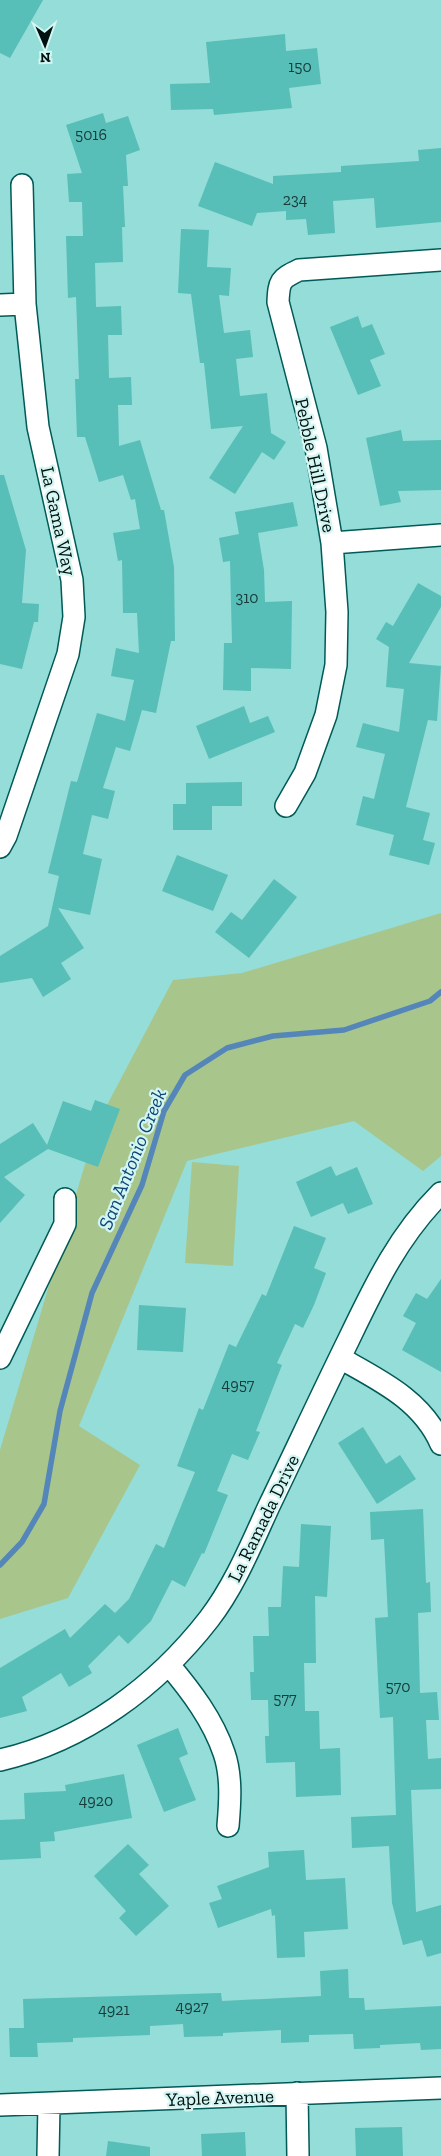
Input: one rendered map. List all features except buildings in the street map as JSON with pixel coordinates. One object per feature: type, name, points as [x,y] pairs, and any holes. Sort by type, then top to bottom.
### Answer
[{"type":"street","name":"La Gama Way","points":[[0,847],[6,836],[68,654],[74,617],[72,580],[38,428],[24,304],[22,186]]},
{"type":"street","name":"Pebble Hill Drive","points":[[286,806],[305,773],[326,715],[336,665],[337,612],[332,543],[316,448],[278,302],[278,271],[441,260]]},
{"type":"street","points":[[0,305],[24,304]]},
{"type":"street","points":[[332,543],[441,535]]},
{"type":"street","name":"La Ramada Drive","points":[[0,1760],[36,1750],[92,1723],[143,1688],[169,1665],[209,1618],[246,1557],[375,1285],[407,1230],[441,1193]]},
{"type":"street","points":[[0,1358],[65,1224],[66,1199]]},
{"type":"street","points":[[340,1358],[402,1394],[423,1414],[441,1444]]},
{"type":"street","points":[[169,1665],[186,1684],[208,1717],[225,1754],[230,1795],[228,1826]]},
{"type":"street","name":"Yaple Avenue","points":[[0,2105],[441,2088]]},
{"type":"street","points":[[297,2093],[298,2156]]},
{"type":"street","points":[[48,2156],[49,2104]]},
{"type":"green space","points":[[441,913],[441,1156],[423,1171],[354,1121],[187,1161],[79,1426],[140,1465],[68,1598],[0,1619],[0,1450],[97,1124],[173,980],[242,973]]},
{"type":"green space","points":[[192,1162],[239,1166],[233,1266],[185,1263]]},
{"type":"waterway","name":"San Antonio Creek","points":[[0,1565],[22,1542],[44,1504],[60,1411],[92,1293],[142,1185],[164,1111],[185,1075],[227,1048],[273,1036],[344,1030],[430,1001],[441,992]]}]
